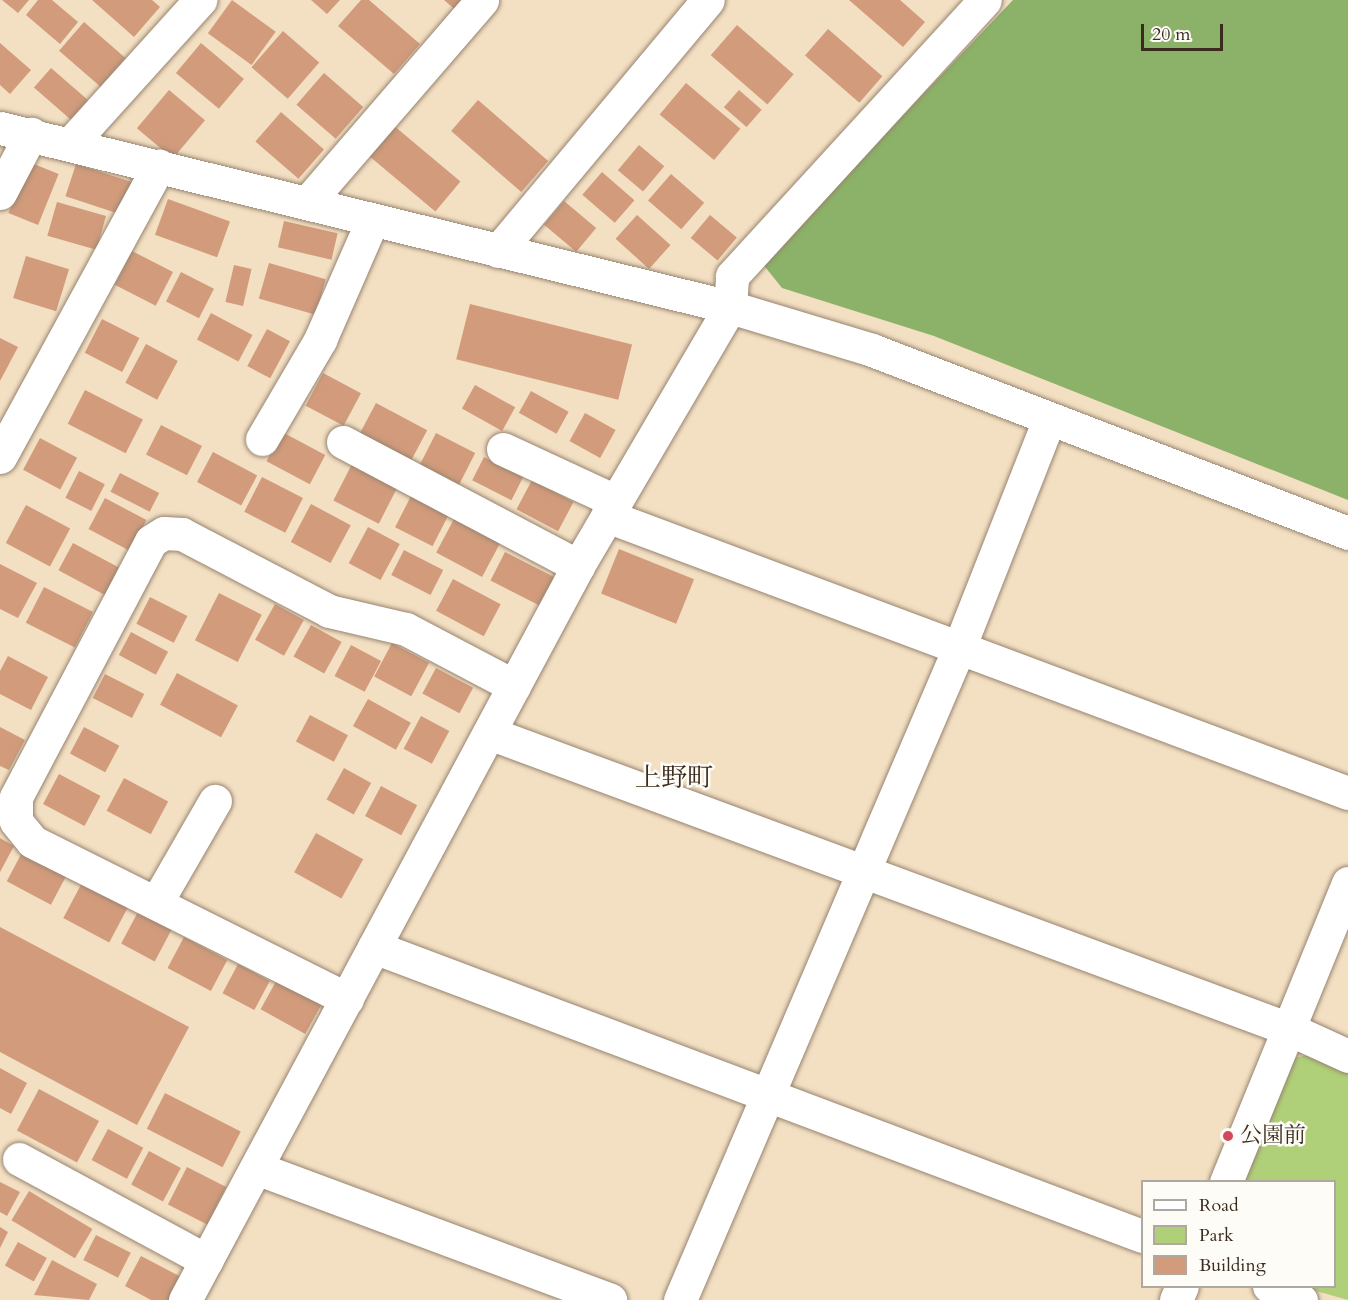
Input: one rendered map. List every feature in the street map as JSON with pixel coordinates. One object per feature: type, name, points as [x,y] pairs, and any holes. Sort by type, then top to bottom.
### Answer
[{"type":"street","points":[[71,143],[200,0]]},
{"type":"street","points":[[307,203],[482,0]]},
{"type":"street","points":[[498,251],[708,0]]},
{"type":"street","points":[[185,1300],[578,566],[730,307],[732,276],[985,0]]},
{"type":"street","points":[[0,193],[15,132],[71,143],[372,221],[730,307],[872,350],[1348,533]]},
{"type":"street","points":[[0,457],[159,165]]},
{"type":"street","points":[[262,439],[320,340],[372,221]]},
{"type":"street","points":[[680,1300],[958,648],[1049,419]]},
{"type":"street","points":[[343,442],[578,566]]},
{"type":"street","points":[[503,449],[611,508],[958,648],[1348,793]]},
{"type":"street","points":[[346,999],[32,841],[16,821],[16,796],[151,541],[164,533],[182,534],[329,611],[406,630],[514,686]]},
{"type":"street","points":[[489,733],[1289,1029],[1348,1056]]},
{"type":"street","points":[[156,903],[215,801]]},
{"type":"street","points":[[1227,1180],[1348,883]]},
{"type":"street","points":[[374,947],[1141,1235]]},
{"type":"street","points":[[19,1159],[206,1260]]},
{"type":"street","points":[[256,1168],[610,1300]]},
{"type":"street","points":[[1271,1288],[1301,1300]]},
{"type":"green space","points":[[1013,0],[1348,0],[1348,500],[934,336],[782,288],[762,263]]},
{"type":"green space","points":[[1314,1054],[1348,1069],[1348,1300],[1306,1288],[1336,1288],[1336,1180],[1245,1180],[1293,1058]]},
{"type":"building","points":[[2,0],[29,0],[18,13]]},
{"type":"building","points":[[38,0],[52,0],[78,22],[60,44],[26,15]]},
{"type":"building","points":[[92,0],[152,0],[160,7],[134,37]]},
{"type":"building","points":[[232,0],[276,32],[252,65],[208,33]]},
{"type":"building","points":[[311,0],[340,0],[327,14]]},
{"type":"building","points":[[361,0],[369,0],[420,44],[394,74],[338,26]]},
{"type":"building","points":[[444,0],[470,0],[459,13]]},
{"type":"building","points":[[849,0],[900,0],[925,22],[903,47]]},
{"type":"building","points":[[84,22],[126,58],[101,87],[59,51]]},
{"type":"building","points":[[737,25],[794,74],[767,104],[711,55]]},
{"type":"building","points":[[828,29],[882,76],[859,103],[805,55]]},
{"type":"building","points":[[283,31],[319,62],[288,99],[252,67]]},
{"type":"building","points":[[0,43],[31,70],[10,94],[0,85]]},
{"type":"building","points":[[201,43],[244,79],[219,109],[176,73]]},
{"type":"building","points":[[51,68],[93,104],[75,124],[34,88]]},
{"type":"building","points":[[324,73],[363,107],[336,139],[296,105]]},
{"type":"building","points":[[686,83],[740,129],[714,160],[660,114]]},
{"type":"building","points":[[169,90],[205,120],[173,159],[137,128]]},
{"type":"building","points":[[739,90],[762,110],[747,127],[724,107]]},
{"type":"building","points":[[478,100],[548,161],[521,192],[451,131]]},
{"type":"building","points":[[281,112],[324,149],[298,179],[255,141]]},
{"type":"building","points":[[393,125],[460,182],[435,211],[368,155]]},
{"type":"building","points":[[639,145],[664,166],[643,191],[618,170]]},
{"type":"building","points":[[29,162],[59,174],[38,225],[8,213]]},
{"type":"building","points":[[76,164],[133,183],[123,215],[65,196]]},
{"type":"building","points":[[602,172],[634,200],[615,223],[582,195]]},
{"type":"building","points":[[671,174],[704,203],[681,229],[648,200]]},
{"type":"building","points":[[168,199],[230,222],[217,257],[155,235]]},
{"type":"building","points":[[564,201],[596,228],[576,252],[544,225]]},
{"type":"building","points":[[57,202],[106,216],[96,250],[47,236]]},
{"type":"building","points":[[637,215],[670,245],[649,269],[616,239]]},
{"type":"building","points":[[710,215],[737,237],[718,260],[691,238]]},
{"type":"building","points":[[284,221],[338,233],[332,260],[278,247]]},
{"type":"building","points":[[132,251],[173,272],[156,306],[115,285]]},
{"type":"building","points":[[26,256],[69,269],[56,311],[13,298]]},
{"type":"building","points":[[269,263],[326,279],[316,315],[259,299]]},
{"type":"building","points":[[234,265],[252,269],[243,306],[225,302]]},
{"type":"building","points":[[181,272],[214,289],[199,318],[166,301]]},
{"type":"building","points":[[470,304],[632,344],[618,400],[456,359]]},
{"type":"building","points":[[211,313],[252,335],[238,362],[197,339]]},
{"type":"building","points":[[102,319],[139,338],[122,372],[85,353]]},
{"type":"building","points":[[267,329],[290,341],[270,378],[247,366]]},
{"type":"building","points":[[0,338],[18,347],[0,381]]},
{"type":"building","points":[[146,344],[178,361],[157,400],[125,383]]},
{"type":"building","points":[[323,373],[361,393],[344,426],[306,406]]},
{"type":"building","points":[[475,385],[515,407],[502,431],[462,409]]},
{"type":"building","points":[[85,390],[143,420],[126,453],[68,424]]},
{"type":"building","points":[[531,391],[569,412],[556,434],[519,413]]},
{"type":"building","points":[[376,403],[427,430],[409,464],[358,437]]},
{"type":"building","points":[[585,413],[616,430],[600,458],[569,441]]},
{"type":"building","points":[[161,425],[202,446],[187,475],[146,454]]},
{"type":"building","points":[[282,432],[325,455],[310,484],[267,461]]},
{"type":"building","points":[[436,433],[475,453],[456,490],[417,470]]},
{"type":"building","points":[[40,438],[77,458],[60,490],[23,470]]},
{"type":"building","points":[[213,452],[257,475],[241,505],[197,482]]},
{"type":"building","points":[[484,457],[523,477],[511,500],[472,480]]},
{"type":"building","points":[[352,464],[397,487],[379,524],[333,501]]},
{"type":"building","points":[[79,471],[105,484],[91,511],[65,498]]},
{"type":"building","points":[[120,473],[159,493],[150,512],[110,492]]},
{"type":"building","points":[[262,477],[303,498],[285,533],[244,512]]},
{"type":"building","points":[[532,480],[573,502],[558,531],[517,509]]},
{"type":"building","points":[[411,496],[448,515],[433,546],[395,527]]},
{"type":"building","points":[[105,498],[146,520],[130,551],[89,529]]},
{"type":"building","points":[[311,504],[351,525],[331,563],[291,542]]},
{"type":"building","points":[[26,505],[70,528],[50,566],[6,543]]},
{"type":"building","points":[[454,519],[500,543],[482,577],[436,553]]},
{"type":"building","points":[[368,527],[400,544],[381,580],[349,563]]},
{"type":"building","points":[[73,543],[120,568],[105,595],[58,570]]},
{"type":"building","points":[[619,549],[694,579],[676,624],[601,594]]},
{"type":"building","points":[[404,550],[443,570],[430,595],[391,575]]},
{"type":"building","points":[[505,552],[555,577],[540,606],[490,581]]},
{"type":"building","points":[[0,564],[37,583],[18,618],[0,609]]},
{"type":"building","points":[[453,579],[501,604],[484,636],[436,611]]},
{"type":"building","points":[[44,587],[93,612],[75,648],[26,623]]},
{"type":"building","points":[[219,593],[262,615],[238,662],[195,640]]},
{"type":"building","points":[[150,597],[187,616],[174,643],[136,624]]},
{"type":"building","points":[[275,604],[304,620],[284,656],[255,640]]},
{"type":"building","points":[[311,625],[342,642],[324,673],[294,656]]},
{"type":"building","points":[[131,632],[168,652],[156,675],[119,655]]},
{"type":"building","points":[[392,643],[429,663],[411,696],[374,677]]},
{"type":"building","points":[[351,645],[381,661],[365,692],[335,676]]},
{"type":"building","points":[[8,656],[48,677],[31,710],[0,694],[0,671]]},
{"type":"building","points":[[436,668],[473,688],[459,713],[422,694]]},
{"type":"building","points":[[177,673],[238,705],[221,737],[160,705]]},
{"type":"building","points":[[105,674],[144,694],[132,718],[93,698]]},
{"type":"building","points":[[368,699],[411,723],[396,750],[353,726]]},
{"type":"building","points":[[310,715],[348,735],[334,762],[296,741]]},
{"type":"building","points":[[421,716],[449,731],[432,764],[404,749]]},
{"type":"building","points":[[0,727],[25,740],[9,770],[0,766]]},
{"type":"building","points":[[84,727],[119,746],[105,772],[70,753]]},
{"type":"building","points":[[344,768],[371,783],[354,815],[327,799]]},
{"type":"building","points":[[59,774],[100,796],[85,826],[43,804]]},
{"type":"building","points":[[124,778],[168,801],[151,834],[107,811]]},
{"type":"building","points":[[381,786],[417,805],[401,835],[365,816]]},
{"type":"building","points":[[316,833],[363,859],[341,899],[294,872]]},
{"type":"building","points":[[0,838],[14,846],[0,872]]},
{"type":"building","points":[[26,845],[70,868],[51,905],[7,881]]},
{"type":"building","points":[[83,881],[129,905],[109,942],[63,918]]},
{"type":"building","points":[[139,910],[173,928],[155,961],[121,944]]},
{"type":"building","points":[[0,927],[189,1027],[137,1125],[0,1052]]},
{"type":"building","points":[[184,937],[227,960],[211,991],[168,968]]},
{"type":"building","points":[[238,964],[270,981],[254,1010],[223,993]]},
{"type":"building","points":[[279,976],[324,1001],[305,1034],[261,1009]]},
{"type":"building","points":[[0,1068],[27,1083],[11,1114],[0,1108]]},
{"type":"building","points":[[39,1089],[99,1121],[77,1162],[17,1130]]},
{"type":"building","points":[[165,1093],[241,1132],[223,1167],[147,1129]]},
{"type":"building","points":[[108,1129],[143,1148],[127,1179],[92,1160]]},
{"type":"building","points":[[149,1151],[181,1168],[163,1201],[131,1185]]},
{"type":"building","points":[[187,1167],[226,1187],[207,1224],[168,1204]]},
{"type":"building","points":[[0,1182],[20,1192],[7,1216],[0,1212]]},
{"type":"building","points":[[29,1191],[92,1229],[75,1258],[11,1220]]},
{"type":"building","points":[[0,1227],[8,1232],[0,1248]]},
{"type":"building","points":[[96,1235],[131,1253],[118,1278],[83,1260]]},
{"type":"building","points":[[18,1242],[47,1258],[34,1282],[5,1266]]},
{"type":"building","points":[[141,1256],[183,1278],[171,1300],[151,1300],[125,1286]]},
{"type":"building","points":[[52,1260],[97,1284],[89,1300],[34,1295]]},
{"type":"place","name":"公園前","points":[[1228,1136]]},
{"type":"district","name":"上野町","points":[[674,778]]}]
